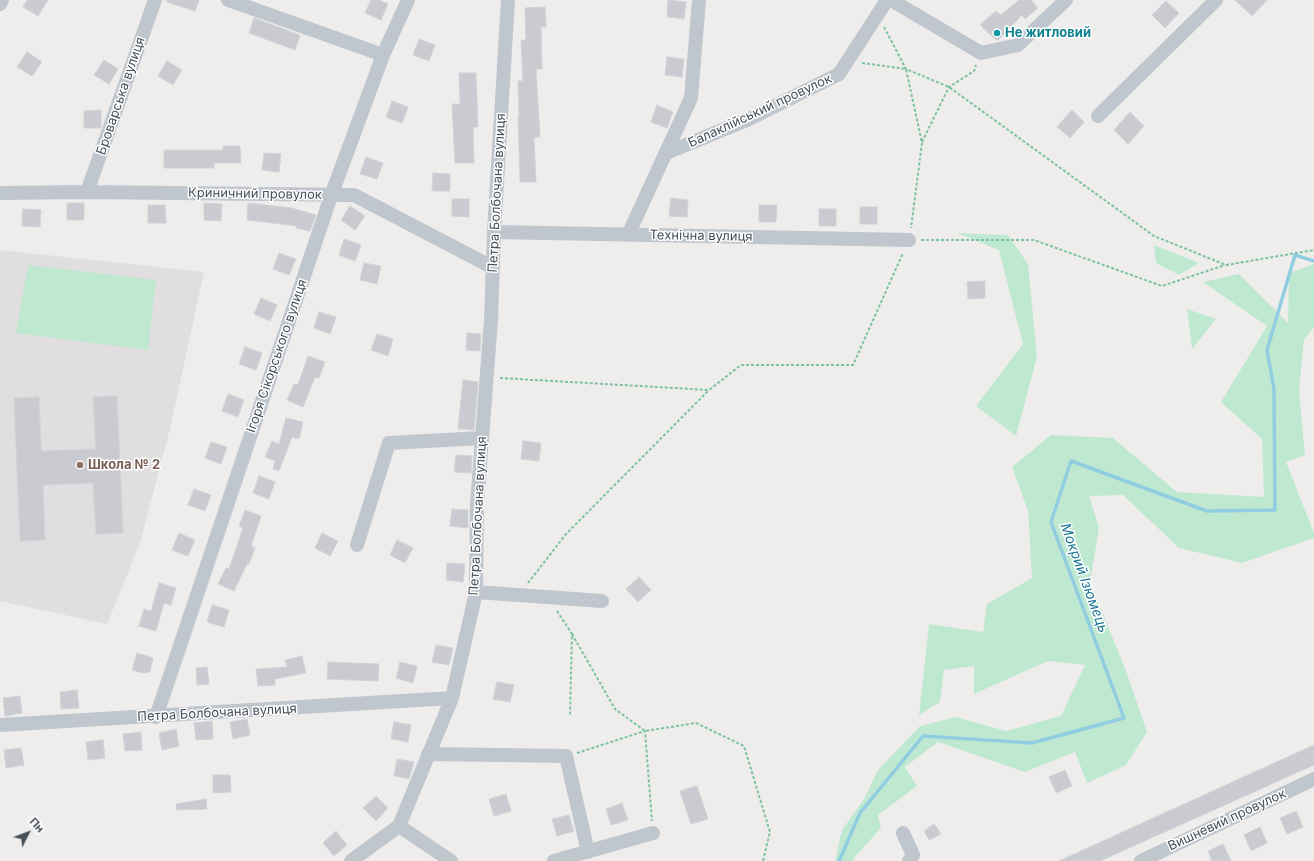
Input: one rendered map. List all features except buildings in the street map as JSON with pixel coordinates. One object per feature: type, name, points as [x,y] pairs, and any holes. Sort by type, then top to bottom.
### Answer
[{"type":"street","points":[[0,4],[2,0]]},
{"type":"street","name":"Броварська вулиця","points":[[88,192],[155,0]]},
{"type":"street","points":[[230,0],[383,55]]},
{"type":"street","name":"Ігоря Сікорського вулиця","points":[[156,716],[331,196],[383,55],[408,0]]},
{"type":"street","name":"Петра Болбочана вулиця","points":[[0,725],[452,698],[476,592],[478,504],[508,0]]},
{"type":"street","points":[[628,235],[691,98],[699,0]]},
{"type":"street","name":"Балаклійський провулок","points":[[666,153],[747,120],[839,74],[887,0]]},
{"type":"street","points":[[891,0],[981,53],[1018,45],[1066,0]]},
{"type":"street","points":[[1098,116],[1216,0]]},
{"type":"street","name":"Криничний провулок","points":[[0,193],[88,192],[331,196],[354,195],[492,267]]},
{"type":"street","name":"Технічна вулиця","points":[[494,232],[909,240]]},
{"type":"street","points":[[357,545],[389,443],[482,438]]},
{"type":"street","points":[[476,592],[602,601]]},
{"type":"street","points":[[352,861],[399,826],[452,698]]},
{"type":"street","points":[[428,754],[566,756],[588,852]]},
{"type":"street","name":"Вишневий провулок","points":[[1141,861],[1314,779]]},
{"type":"street","points":[[399,826],[451,861]]},
{"type":"street","points":[[903,833],[913,855],[909,861]]},
{"type":"street","points":[[554,861],[653,834]]},
{"type":"path","points":[[878,14],[906,69],[922,143]]},
{"type":"path","points":[[520,595],[566,534],[709,390],[741,365],[853,365],[909,240],[922,143],[949,87],[974,71],[981,53]]},
{"type":"path","points":[[848,61],[906,69],[949,87],[1154,236],[1226,264]]},
{"type":"path","points":[[909,240],[1034,240],[1162,286],[1226,264],[1314,250]]},
{"type":"path","points":[[486,378],[709,390]]},
{"type":"path","points":[[547,597],[572,634],[615,710],[645,731]]},
{"type":"path","points":[[570,715],[572,634]]},
{"type":"path","points":[[566,756],[645,731],[696,723],[744,746],[770,832],[763,861]]},
{"type":"path","points":[[645,731],[653,834]]},
{"type":"shaded area","name":"Школа № 2","points":[[0,250],[204,272],[170,429],[140,543],[107,624],[0,601]]},
{"type":"green space","points":[[957,233],[1008,235],[1028,264],[1037,357],[1016,436],[976,406],[1023,344],[999,250]]},
{"type":"green space","points":[[1154,245],[1199,263],[1179,275],[1156,263]]},
{"type":"green space","points":[[1314,264],[1314,327],[1304,340],[1299,391],[1305,455],[1286,462],[1314,533],[1314,538],[1242,563],[1179,548],[1123,495],[1089,496],[1099,527],[1090,583],[1125,668],[1147,732],[1126,765],[1087,783],[1075,752],[1025,772],[938,742],[905,767],[917,786],[878,815],[881,828],[853,861],[835,861],[842,830],[864,799],[878,770],[920,726],[956,717],[1006,731],[1061,716],[1085,665],[1048,661],[974,694],[974,666],[944,670],[940,702],[919,715],[929,624],[983,632],[987,604],[1032,578],[1028,511],[1012,467],[1051,435],[1113,438],[1177,492],[1264,497],[1262,439],[1221,402],[1267,326],[1203,282],[1239,274],[1288,323],[1289,273]]},
{"type":"green space","points":[[28,265],[156,280],[148,350],[16,333]]},
{"type":"green space","points":[[1187,309],[1216,319],[1192,349]]},
{"type":"waterway","name":"Мокрий Ізюмець","points":[[839,861],[860,813],[923,736],[1032,743],[1124,718],[1051,522],[1071,461],[1207,511],[1275,510],[1274,389],[1267,350],[1295,255],[1314,261]]},
{"type":"place","name":"Не житловий","points":[[997,33]]},
{"type":"place","name":"Школа № 2","points":[[80,465]]}]
